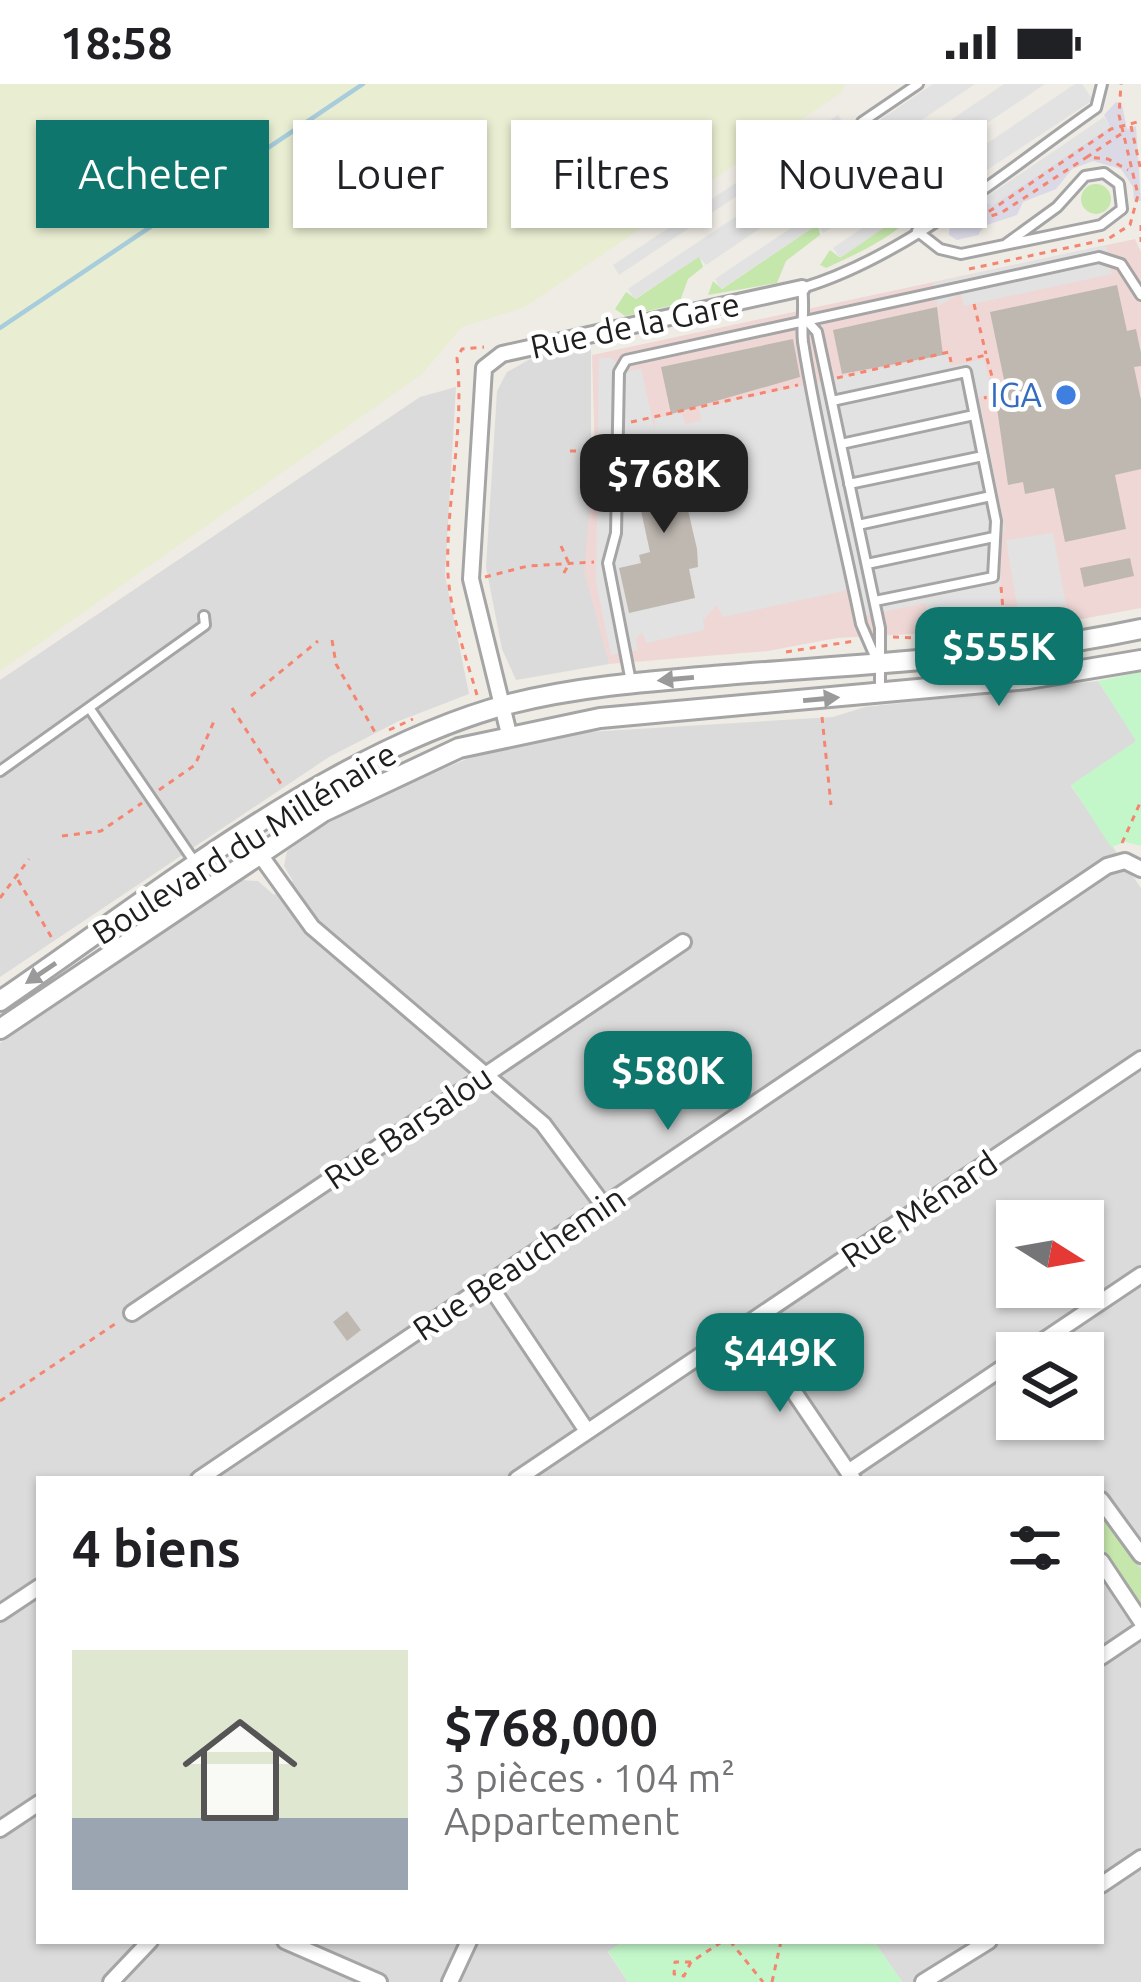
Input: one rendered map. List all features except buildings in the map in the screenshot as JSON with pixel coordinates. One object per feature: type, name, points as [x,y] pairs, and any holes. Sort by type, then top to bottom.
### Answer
[{"type":"street","name":"Rue de la Gare","points":[[509,734],[471,579],[482,376],[489,362],[540,345],[802,288]]},
{"type":"street","name":"Boulevard du Millénaire","points":[[2,994],[385,750],[503,706],[631,683],[1050,645],[1141,629]]},
{"type":"street","name":"Boulevard du Millénaire","points":[[0,1029],[258,854],[370,786],[509,734],[619,716],[1046,677],[1141,660]]},
{"type":"street","points":[[246,835],[312,927],[550,1132],[604,1206]]},
{"type":"street","name":"Rue Beauchemin","points":[[203,1476],[1107,866],[1125,861],[1141,869]]},
{"type":"street","name":"Rue Barsalou","points":[[133,1312],[683,942]]},
{"type":"street","name":"Rue Ménard","points":[[521,1476],[1141,1059]]},
{"type":"street","points":[[1056,1332],[1141,1275]]},
{"type":"street","points":[[488,1283],[587,1431]]},
{"type":"street","points":[[748,1324],[850,1476],[996,1373]]},
{"type":"street","points":[[1104,1504],[1141,1555]]},
{"type":"street","points":[[1104,1566],[1141,1621]]},
{"type":"street","points":[[0,1613],[36,1589]]},
{"type":"street","points":[[1104,1655],[1141,1630]]},
{"type":"street","points":[[0,1829],[36,1805]]},
{"type":"street","points":[[1104,1883],[1141,1858]]},
{"type":"street","points":[[111,1982],[147,1944]]},
{"type":"street","points":[[292,1944],[379,1982]]},
{"type":"street","points":[[450,1982],[468,1944]]},
{"type":"street","points":[[923,1982],[984,1944]]},
{"type":"lane","points":[[865,120],[918,84]]},
{"type":"lane","points":[[987,183],[1096,108],[1102,84]]},
{"type":"lane","points":[[917,231],[953,253],[1006,244],[1109,223],[1123,204],[1119,184],[1104,173],[1085,176],[1049,214],[1006,244]]},
{"type":"lane","points":[[878,662],[861,624],[811,382],[802,334],[807,321],[802,288],[855,268],[921,228]]},
{"type":"lane","points":[[631,683],[608,563],[616,533],[621,451],[619,371],[626,360],[1099,256],[1121,264],[1141,295]]},
{"type":"lane","points":[[807,321],[817,332],[880,628],[880,694]]},
{"type":"lane","points":[[832,401],[966,373],[991,496],[993,578],[874,601]]},
{"type":"lane","points":[[841,444],[974,415]]},
{"type":"lane","points":[[849,484],[982,456]]},
{"type":"lane","points":[[858,525],[991,496]]},
{"type":"lane","points":[[867,565],[994,537]]},
{"type":"lane","points":[[0,770],[172,653],[205,625],[204,616]]},
{"type":"lane","points":[[90,709],[198,868]]},
{"type":"path","points":[[969,268],[1114,238],[1136,215],[1121,125],[1121,84]]},
{"type":"path","points":[[987,212],[1121,125],[1141,121]]},
{"type":"path","points":[[1130,123],[1141,171]]},
{"type":"path","points":[[987,217],[1001,214],[1123,133]]},
{"type":"path","points":[[1086,146],[1089,156]]},
{"type":"path","points":[[1089,156],[1115,161],[1133,176]]},
{"type":"path","points":[[1059,164],[1064,172]]},
{"type":"path","points":[[1029,184],[1034,192]]},
{"type":"path","points":[[987,205],[991,210]]},
{"type":"path","points":[[1141,225],[1141,242]]},
{"type":"path","points":[[974,304],[986,356]]},
{"type":"path","points":[[466,348],[457,358],[460,433],[448,574],[477,696]]},
{"type":"path","points":[[622,424],[811,382]]},
{"type":"path","points":[[570,451],[621,451]]},
{"type":"path","points":[[561,546],[569,564]]},
{"type":"path","points":[[471,579],[528,566],[608,563]]},
{"type":"path","points":[[562,576],[569,564]]},
{"type":"path","points":[[988,636],[1018,633]]},
{"type":"path","points":[[894,637],[951,639]]},
{"type":"path","points":[[332,640],[335,664],[377,736]]},
{"type":"path","points":[[251,695],[318,641]]},
{"type":"path","points":[[774,655],[857,641]]},
{"type":"path","points":[[820,699],[831,805]]},
{"type":"path","points":[[232,708],[285,790]]},
{"type":"path","points":[[1122,843],[1141,801]]},
{"type":"path","points":[[0,898],[18,880],[29,859]]},
{"type":"path","points":[[18,880],[55,944]]},
{"type":"path","points":[[0,1401],[133,1312]]},
{"type":"path","points":[[691,1962],[681,1977],[672,1975],[674,1960],[691,1962],[718,1944]]},
{"type":"path","points":[[732,1944],[763,1982]]},
{"type":"path","points":[[772,1982],[780,1944]]},
{"type":"path","points":[[689,1970],[697,1971]]},
{"type":"shaded area","points":[[933,84],[975,84],[922,120],[880,120]]},
{"type":"shaded area","points":[[1004,84],[1045,84],[987,123],[951,120]]},
{"type":"shaded area","points":[[1075,84],[1082,84],[1093,100],[987,170],[987,143]]},
{"type":"shaded area","points":[[1116,102],[1122,105],[1127,129],[1136,126],[1141,201],[1134,201],[1133,187],[1121,169],[1093,161],[1072,169],[1056,189],[1023,202],[1017,215],[987,225],[987,202],[992,206],[1110,127],[1104,115]]},
{"type":"shaded area","points":[[1104,117],[1110,127],[991,207],[987,197]]},
{"type":"shaded area","points":[[736,183],[736,196],[712,213],[712,199]]},
{"type":"shaded area","points":[[736,217],[736,228],[761,228],[706,265],[699,257],[635,299],[628,289]]},
{"type":"shaded area","points":[[668,228],[689,228],[619,275],[613,265]]},
{"type":"shaded area","points":[[791,228],[812,228],[721,289],[715,279]]},
{"type":"shaded area","points":[[862,228],[884,228],[840,258],[833,248]]},
{"type":"shaded area","points":[[950,228],[983,228],[978,235],[957,240],[949,235]]},
{"type":"shaded area","points":[[1135,239],[1141,252],[1141,608],[1039,627],[837,638],[768,651],[609,664],[584,571],[595,455],[592,355]]},
{"type":"shaded area","points":[[1106,245],[1112,274],[964,306],[961,293],[938,306],[933,283]]},
{"type":"shaded area","points":[[591,345],[591,509],[609,664],[516,680],[502,649],[486,567],[497,391],[507,372],[532,358]]},
{"type":"shaded area","points":[[947,354],[951,366],[984,359],[992,394],[979,397],[1005,530],[1000,535],[1001,610],[925,617],[926,603],[854,618],[848,590],[723,617],[717,605],[703,620],[705,630],[646,643],[642,632],[636,639],[638,650],[611,655],[596,583],[599,358],[611,358],[629,371],[641,369],[655,431],[655,418],[682,413],[685,424],[701,421],[699,408]],"holes":[[[691,457],[701,502],[687,506],[697,548],[698,567],[689,569],[695,598],[629,612],[640,555],[650,552],[633,469]]]},
{"type":"shaded area","points":[[456,387],[445,575],[469,694],[399,721],[329,757],[0,977],[0,680],[420,397]]},
{"type":"shaded area","points":[[1053,533],[1066,605],[1018,611],[1006,540]]},
{"type":"shaded area","points":[[1098,681],[1137,741],[1071,786],[1141,888],[1141,1982],[902,1982],[876,1944],[1104,1944],[1104,1476],[36,1476],[36,1944],[620,1944],[608,1952],[628,1982],[0,1982],[0,1043],[242,880],[258,881],[274,895],[293,881],[284,866],[287,851],[372,799],[469,758],[572,733],[833,717],[865,707]]},
{"type":"green space","points":[[0,84],[845,84],[842,92],[801,120],[736,120],[736,164],[712,180],[712,120],[511,120],[511,228],[641,228],[525,307],[462,327],[422,374],[0,671]]},
{"type":"green space","points":[[1096,184],[1111,199],[1096,214],[1081,199]]},
{"type":"green space","points":[[819,228],[820,235],[786,261],[777,283],[708,295],[713,281],[722,289]]},
{"type":"green space","points":[[881,228],[899,228],[858,253],[826,268],[820,265],[830,250],[839,257]]},
{"type":"green space","points":[[699,256],[703,267],[688,279],[679,304],[625,316],[615,309],[626,292],[636,299]]},
{"type":"green space","points":[[1141,672],[1141,846],[1126,842],[1111,847],[1071,785],[1136,741],[1098,681]]},
{"type":"green space","points":[[1104,1514],[1141,1570],[1141,1605],[1104,1550]]},
{"type":"green space","points":[[619,1944],[876,1944],[902,1982],[628,1982],[608,1951]]},
{"type":"waterway","points":[[0,328],[363,84]]},
{"type":"place","name":"IGA","points":[[1066,395]]}]
